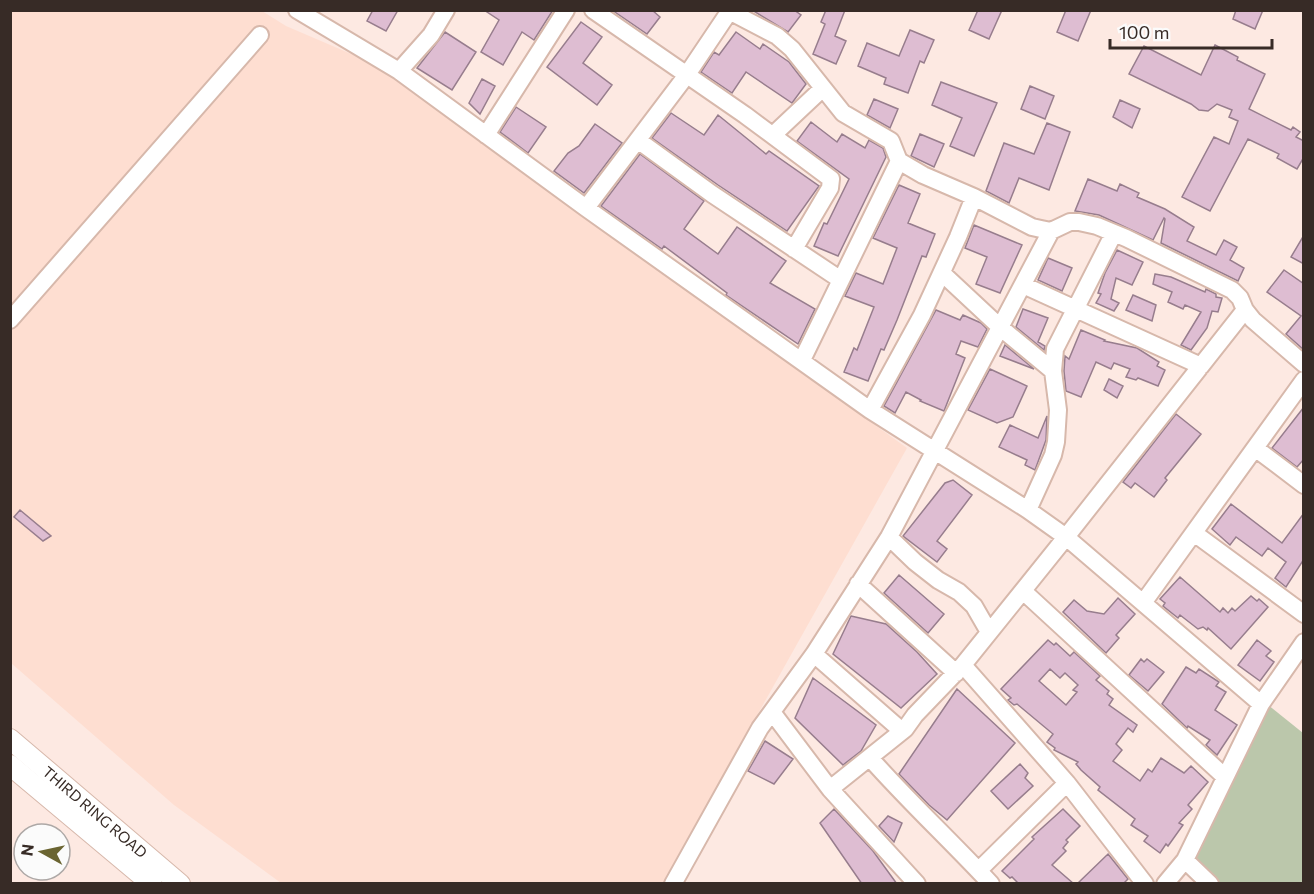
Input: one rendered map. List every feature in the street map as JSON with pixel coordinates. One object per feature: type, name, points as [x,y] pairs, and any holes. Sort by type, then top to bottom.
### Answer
[{"type":"main road","name":"THIRD RING ROAD","points":[[10,739],[180,884]]},
{"type":"main road","points":[[10,765],[152,884]]},
{"type":"street","points":[[399,71],[431,35],[446,10]]},
{"type":"street","points":[[486,135],[566,10]]},
{"type":"street","points":[[593,10],[827,175],[832,181],[830,188],[794,249]]},
{"type":"street","points":[[586,208],[686,76],[728,11],[777,36],[784,42],[848,117],[891,141],[899,161],[923,175],[1032,226],[1051,231]]},
{"type":"street","points":[[301,12],[399,71],[586,208],[870,410],[1028,510],[1066,537],[1261,704]]},
{"type":"street","points":[[10,320],[260,35]]},
{"type":"street","points":[[773,135],[823,88]]},
{"type":"street","points":[[639,141],[712,194],[841,280]]},
{"type":"street","points":[[802,360],[899,161]]},
{"type":"street","points":[[870,410],[909,340],[942,273],[974,197]]},
{"type":"street","points":[[673,884],[760,728],[813,654],[889,537],[1051,231],[1070,222],[1079,222],[1114,233],[1232,290],[1240,298],[1245,310],[1253,320],[1304,364]]},
{"type":"street","points":[[1028,510],[1053,455],[1056,442],[1058,410],[1053,371],[1055,348],[1114,233]]},
{"type":"street","points":[[942,273],[1001,328],[1053,371]]},
{"type":"street","points":[[1023,285],[1200,366]]},
{"type":"street","points":[[831,789],[902,731],[959,669],[1245,310]]},
{"type":"street","points":[[1143,603],[1304,380]]},
{"type":"street","points":[[1255,448],[1304,485]]},
{"type":"street","points":[[1194,532],[1304,614]]},
{"type":"street","points":[[889,537],[922,568],[967,599],[974,606],[989,632]]},
{"type":"street","points":[[858,584],[959,669],[1067,783],[1145,884]]},
{"type":"street","points":[[1023,591],[1225,777]]},
{"type":"street","points":[[1165,884],[1185,860],[1261,704],[1301,651]]},
{"type":"street","points":[[813,654],[902,731]]},
{"type":"street","points":[[772,712],[831,789],[917,884]]},
{"type":"street","points":[[870,759],[991,884]]},
{"type":"street","points":[[979,870],[1067,783]]},
{"type":"street","points":[[1185,860],[1210,884]]},
{"type":"shaded area","points":[[11,11],[262,11],[286,26],[370,62],[907,448],[663,883],[281,883],[174,805],[11,663]]},
{"type":"green space","points":[[1267,704],[1303,733],[1303,883],[1217,883],[1190,858]]},
{"type":"building","points":[[373,10],[398,10],[386,31],[367,21]]},
{"type":"building","points":[[484,10],[553,10],[534,40],[522,32],[503,65],[481,52],[499,20]]},
{"type":"building","points":[[612,10],[652,10],[660,17],[647,34]]},
{"type":"building","points":[[752,10],[794,10],[801,15],[788,32]]},
{"type":"building","points":[[826,10],[845,10],[835,36],[846,41],[836,64],[813,54],[825,24],[821,22]]},
{"type":"building","points":[[978,10],[1002,10],[989,39],[969,30]]},
{"type":"building","points":[[1066,10],[1091,10],[1078,41],[1057,32]]},
{"type":"building","points":[[1236,10],[1263,10],[1255,29],[1233,19]]},
{"type":"building","points":[[581,22],[602,37],[583,63],[612,85],[597,105],[547,67]]},
{"type":"building","points":[[910,30],[934,40],[924,63],[920,61],[908,93],[884,84],[886,78],[858,66],[867,43],[899,56]]},
{"type":"building","points":[[445,32],[476,52],[452,90],[417,68]]},
{"type":"building","points":[[736,32],[760,49],[763,44],[789,62],[806,84],[792,103],[746,72],[732,93],[701,72],[714,52],[719,55]]},
{"type":"building","points":[[1215,45],[1238,57],[1237,60],[1265,74],[1249,109],[1291,130],[1293,127],[1300,132],[1296,137],[1304,141],[1304,157],[1297,169],[1277,158],[1279,154],[1248,139],[1210,211],[1182,197],[1214,137],[1229,144],[1238,121],[1229,117],[1232,110],[1217,104],[1208,111],[1199,110],[1129,74],[1144,46],[1201,75]]},
{"type":"building","points":[[482,79],[495,86],[480,114],[469,103]]},
{"type":"building","points":[[941,82],[997,103],[974,156],[950,146],[962,118],[932,105]]},
{"type":"building","points":[[1030,86],[1054,96],[1045,119],[1021,109]]},
{"type":"building","points":[[874,99],[898,109],[890,128],[867,115]]},
{"type":"building","points":[[1120,100],[1140,109],[1132,128],[1113,117]]},
{"type":"building","points":[[516,107],[546,127],[528,153],[500,132]]},
{"type":"building","points":[[671,113],[704,135],[718,115],[766,154],[769,151],[819,186],[787,231],[652,138]]},
{"type":"building","points":[[811,122],[837,142],[842,134],[865,148],[869,140],[883,148],[886,157],[838,256],[814,246],[849,179],[797,141]]},
{"type":"building","points":[[1047,123],[1070,132],[1049,190],[1019,178],[1009,203],[986,191],[1004,143],[1034,154]]},
{"type":"building","points":[[595,124],[622,143],[584,193],[554,171],[568,153],[579,146]]},
{"type":"building","points":[[920,134],[944,144],[934,167],[911,156]]},
{"type":"building","points":[[640,154],[704,201],[684,229],[718,254],[737,227],[786,261],[770,283],[815,309],[798,344],[726,295],[727,293],[664,246],[662,249],[601,206]]},
{"type":"building","points":[[1088,179],[1117,191],[1120,184],[1139,193],[1137,197],[1165,209],[1194,227],[1187,241],[1216,255],[1224,240],[1237,247],[1230,260],[1244,268],[1238,281],[1161,243],[1164,218],[1153,240],[1099,215],[1075,211]]},
{"type":"building","points":[[899,185],[920,194],[908,223],[935,234],[926,257],[922,256],[897,320],[884,350],[881,349],[868,381],[844,372],[854,348],[857,350],[874,307],[845,296],[856,273],[883,284],[897,248],[873,238]]},
{"type":"building","points":[[974,225],[1022,245],[1000,293],[976,284],[987,257],[965,248]]},
{"type":"building","points":[[1304,235],[1304,264],[1291,257]]},
{"type":"building","points":[[1117,250],[1143,262],[1132,285],[1116,278],[1111,299],[1119,303],[1114,311],[1096,303],[1101,294],[1098,293],[1105,273]]},
{"type":"building","points":[[1048,258],[1072,268],[1062,291],[1038,280]]},
{"type":"building","points":[[1284,270],[1304,284],[1304,350],[1286,334],[1301,316],[1267,292]]},
{"type":"building","points":[[1155,274],[1171,277],[1205,292],[1206,289],[1216,294],[1216,297],[1222,298],[1218,312],[1212,311],[1207,328],[1191,350],[1181,345],[1201,312],[1185,305],[1183,309],[1168,302],[1172,292],[1153,284]]},
{"type":"building","points":[[1133,295],[1156,305],[1152,321],[1126,310]]},
{"type":"building","points":[[1023,309],[1048,318],[1038,342],[1045,346],[1044,350],[1016,327]]},
{"type":"building","points":[[936,310],[960,320],[963,315],[981,323],[987,329],[978,347],[961,341],[956,354],[965,358],[944,411],[906,392],[895,413],[884,406]]},
{"type":"building","points":[[1081,330],[1104,341],[1137,348],[1159,362],[1157,366],[1165,370],[1158,386],[1138,378],[1136,380],[1126,377],[1130,369],[1114,363],[1111,369],[1096,362],[1081,397],[1066,391],[1065,356],[1069,359]]},
{"type":"building","points":[[1005,345],[1034,369],[1000,356]]},
{"type":"building","points":[[990,369],[1027,386],[1013,417],[997,423],[968,410]]},
{"type":"building","points":[[1109,379],[1123,386],[1117,398],[1104,390]]},
{"type":"building","points":[[1304,407],[1304,459],[1297,467],[1272,448]]},
{"type":"building","points":[[1176,414],[1201,434],[1165,478],[1167,480],[1154,497],[1135,483],[1131,488],[1123,482]]},
{"type":"building","points":[[1047,416],[1046,440],[1035,470],[1025,465],[1027,460],[999,447],[1010,425],[1038,438]]},
{"type":"building","points":[[953,480],[972,495],[937,541],[947,549],[937,562],[903,536],[945,483]]},
{"type":"building","points":[[1231,504],[1282,543],[1304,513],[1304,559],[1286,587],[1275,578],[1286,562],[1268,548],[1262,556],[1236,537],[1230,545],[1212,529]]},
{"type":"building","points":[[20,510],[51,536],[43,541],[14,517]]},
{"type":"building","points":[[899,575],[944,614],[928,633],[884,593]]},
{"type":"building","points":[[1180,577],[1220,612],[1223,608],[1228,613],[1232,608],[1235,611],[1251,596],[1257,601],[1259,599],[1268,607],[1231,649],[1208,628],[1207,630],[1203,627],[1198,629],[1180,615],[1178,618],[1163,606],[1165,603],[1160,599]]},
{"type":"building","points":[[1118,598],[1135,614],[1116,635],[1119,638],[1106,653],[1063,612],[1074,600],[1087,611],[1104,614]]},
{"type":"building","points":[[851,616],[886,624],[937,674],[901,708],[833,654]]},
{"type":"building","points":[[1048,640],[1054,645],[1056,643],[1070,656],[1074,652],[1100,676],[1096,680],[1109,691],[1107,694],[1113,699],[1109,705],[1137,725],[1133,732],[1128,728],[1116,744],[1122,750],[1113,761],[1140,781],[1148,769],[1152,772],[1161,758],[1184,773],[1191,766],[1208,782],[1188,805],[1192,809],[1179,823],[1183,825],[1168,846],[1166,844],[1160,853],[1144,841],[1148,836],[1131,825],[1135,819],[1098,790],[1100,787],[1081,770],[1076,764],[1078,762],[1054,750],[1055,748],[1047,742],[1053,734],[1017,704],[1014,705],[1008,700],[1011,698],[1001,689]],"holes":[[[1050,669],[1060,678],[1065,673],[1078,685],[1073,690],[1077,692],[1066,705],[1039,681]]]},
{"type":"building","points":[[1257,640],[1271,651],[1266,656],[1274,662],[1260,681],[1238,665]]},
{"type":"building","points":[[1141,659],[1144,662],[1147,659],[1164,672],[1148,691],[1129,675]]},
{"type":"building","points":[[1186,667],[1196,673],[1199,669],[1219,682],[1216,686],[1226,692],[1215,710],[1237,725],[1217,755],[1206,745],[1210,740],[1188,726],[1187,728],[1162,704]]},
{"type":"building","points":[[813,678],[876,725],[861,751],[843,765],[795,718]]},
{"type":"building","points":[[957,689],[1015,743],[947,820],[899,774]]},
{"type":"building","points":[[765,741],[793,759],[774,784],[748,771]]},
{"type":"building","points":[[1020,764],[1028,773],[1025,778],[1033,786],[1008,809],[991,791]]},
{"type":"building","points":[[834,809],[873,851],[897,884],[862,884],[820,823]]},
{"type":"building","points":[[1063,809],[1080,826],[1066,840],[1068,842],[1063,848],[1066,851],[1052,865],[1074,884],[1019,884],[1012,877],[1010,878],[1002,871],[1034,839],[1032,837]]},
{"type":"building","points":[[888,816],[902,823],[894,842],[879,826]]},
{"type":"building","points":[[1108,854],[1128,879],[1123,884],[1077,884]]}]
